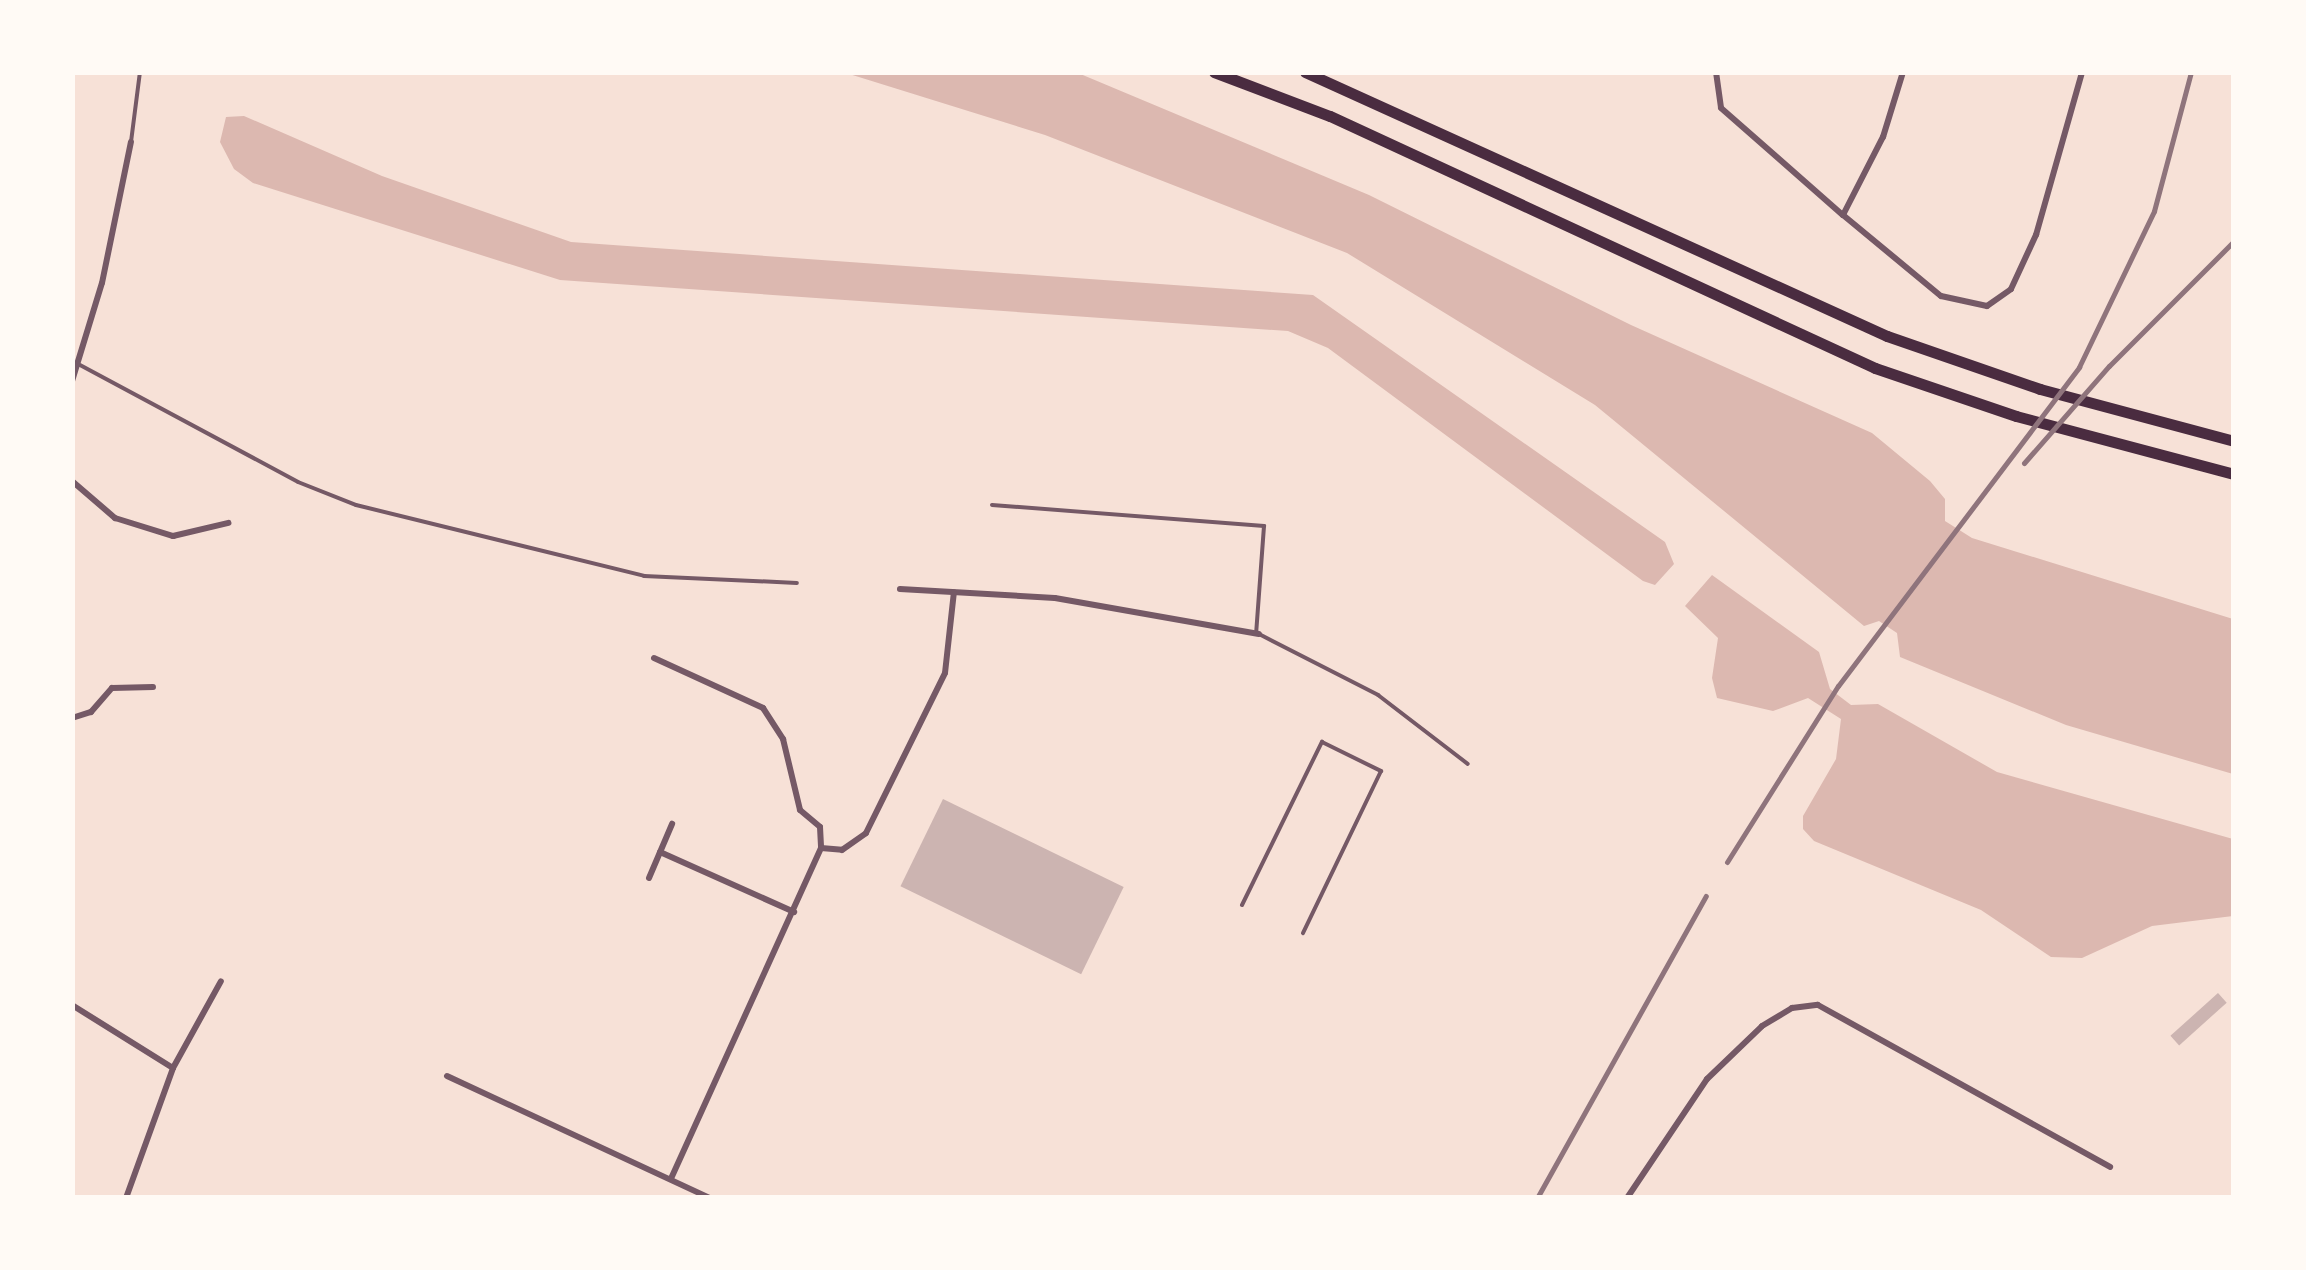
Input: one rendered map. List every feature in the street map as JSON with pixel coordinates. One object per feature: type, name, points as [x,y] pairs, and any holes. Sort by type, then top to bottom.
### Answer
[{"type":"highway","points":[[1214,72],[1366,132],[1756,318],[1875,368],[2016,416],[2234,474]]},
{"type":"highway","points":[[1305,72],[1886,336],[2040,389],[2234,441]]},
{"type":"street","points":[[1716,72],[1721,108],[1843,214],[1941,296],[1987,306],[2011,289],[2022,265],[2066,142],[2082,72]]},
{"type":"street","points":[[1843,214],[1883,136],[1903,72]]},
{"type":"street","points":[[72,381],[131,142]]},
{"type":"street","points":[[72,481],[115,518],[173,536],[228,523]]},
{"type":"street","points":[[900,589],[1160,612],[1257,634]]},
{"type":"street","points":[[822,848],[842,850],[866,833],[944,673],[954,592]]},
{"type":"street","points":[[654,658],[764,708],[783,739],[800,810],[820,827],[822,848],[671,1180]]},
{"type":"street","points":[[72,718],[91,712],[112,688],[154,687]]},
{"type":"street","points":[[649,878],[672,824]]},
{"type":"street","points":[[660,852],[794,912]]},
{"type":"street","points":[[126,1198],[173,1068],[221,981]]},
{"type":"street","points":[[72,1005],[173,1068]]},
{"type":"street","points":[[1628,1198],[1707,1079],[1762,1026],[1792,1008],[1818,1005],[2110,1167]]},
{"type":"street","points":[[448,1076],[710,1198]]},
{"type":"lane","points":[[131,142],[140,72]]},
{"type":"lane","points":[[76,363],[298,482],[356,505],[644,576],[798,584]]},
{"type":"lane","points":[[992,505],[1264,526],[1257,634],[1378,695],[1468,764]]},
{"type":"lane","points":[[1242,905],[1322,742],[1381,771],[1302,932]]},
{"type":"shaded area","points":[[846,73],[1078,73],[1369,195],[1631,325],[1872,433],[1930,481],[1945,499],[1945,521],[1972,538],[2233,619],[2233,774],[2066,725],[1900,657],[1897,633],[1879,621],[1864,626],[1595,405],[1347,253],[1045,135]]},
{"type":"shaded area","points":[[244,116],[382,176],[571,242],[1313,295],[1665,542],[1674,564],[1655,585],[1643,581],[1328,348],[1288,331],[560,280],[253,183],[234,169],[220,142],[226,117]]},
{"type":"shaded area","points":[[1712,575],[1819,652],[1830,689],[1851,705],[1878,704],[1997,772],[2233,839],[2233,916],[2152,926],[2082,958],[2051,957],[1981,910],[1814,841],[1803,829],[1803,816],[1836,759],[1841,719],[1808,698],[1773,711],[1717,698],[1712,678],[1718,638],[1685,606]]},
{"type":"building","points":[[943,799],[1124,887],[1081,974],[900,886]]},
{"type":"building","points":[[2218,993],[2227,1003],[2179,1045],[2170,1036]]},
{"type":"railway","points":[[1727,862],[1838,686],[2079,367],[2154,211],[2191,72]]},
{"type":"railway","points":[[2024,463],[2109,366],[2234,241]]},
{"type":"railway","points":[[1537,1198],[1706,896]]}]
